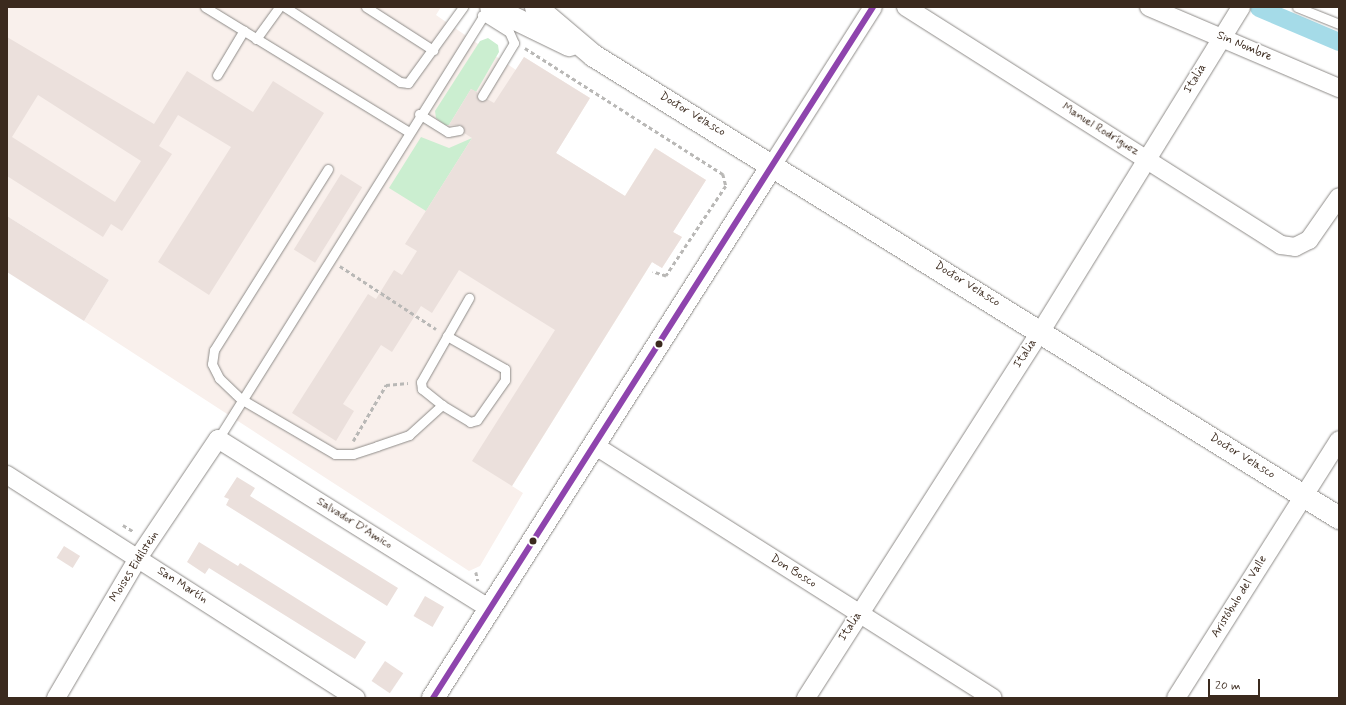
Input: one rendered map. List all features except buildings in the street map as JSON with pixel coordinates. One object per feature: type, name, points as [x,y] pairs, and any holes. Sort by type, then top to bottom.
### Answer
[{"type":"main road","points":[[492,11],[515,14],[526,7]]},
{"type":"main road","name":"Doctor Velasco","points":[[536,7],[594,56]]},
{"type":"main road","name":"Doctor Velasco","points":[[492,11],[594,56],[773,164],[1339,518]]},
{"type":"main road","points":[[433,698],[773,164]]},
{"type":"street","points":[[773,164],[873,7]]},
{"type":"street","name":"Manuel Rodríguez","points":[[906,7],[1274,241],[1295,247],[1314,235],[1339,197]]},
{"type":"street","name":"Sin Nombre","points":[[1149,7],[1339,88]]},
{"type":"street","name":"Italia","points":[[806,698],[1041,331],[1241,7]]},
{"type":"street","name":"Moises Eidilstein","points":[[56,698],[138,558],[218,438]]},
{"type":"street","name":"Salvador D'Amico","points":[[218,438],[490,609]]},
{"type":"street","name":"Aristóbulo del Valle","points":[[1176,698],[1339,440]]},
{"type":"street","name":"Don Bosco","points":[[594,445],[992,698]]},
{"type":"street","name":"San Martín","points":[[7,475],[356,698]]},
{"type":"lane","points":[[205,7],[409,132]]},
{"type":"lane","points":[[256,39],[278,7]]},
{"type":"lane","points":[[285,7],[400,82],[413,80],[463,7]]},
{"type":"lane","points":[[366,7],[433,50]]},
{"type":"lane","points":[[1297,7],[1339,24]]},
{"type":"lane","points":[[218,438],[420,114],[492,11],[509,32],[514,43],[482,96]]},
{"type":"lane","points":[[218,75],[244,30]]},
{"type":"lane","points":[[420,114],[448,132],[459,130]]},
{"type":"lane","points":[[328,169],[214,350],[212,364],[219,378],[241,399],[303,438],[334,454],[345,454],[409,435],[442,405]]},
{"type":"lane","points":[[447,336],[505,369],[505,380],[478,420],[470,422],[442,405],[422,390],[421,382],[447,336],[469,298]]},
{"type":"path","points":[[514,43],[535,53],[723,174],[726,186],[666,276],[653,272]]},
{"type":"path","points":[[330,259],[447,336]]},
{"type":"path","points":[[345,454],[386,385],[421,382]]},
{"type":"shaded area","points":[[7,7],[441,7],[436,15],[516,70],[524,57],[590,98],[556,153],[625,196],[655,148],[706,180],[673,232],[682,237],[662,268],[652,262],[512,486],[523,493],[480,566],[469,571],[84,321],[109,280],[7,216]]},
{"type":"green space","points":[[488,38],[498,45],[499,52],[476,92],[471,89],[449,125],[445,125],[436,118],[435,111],[480,41]]},
{"type":"green space","points":[[421,137],[449,148],[472,138],[426,211],[389,188]]},
{"type":"waterway","points":[[1259,8],[1339,42]]},
{"type":"transit line","points":[[433,698],[873,7]]}]
